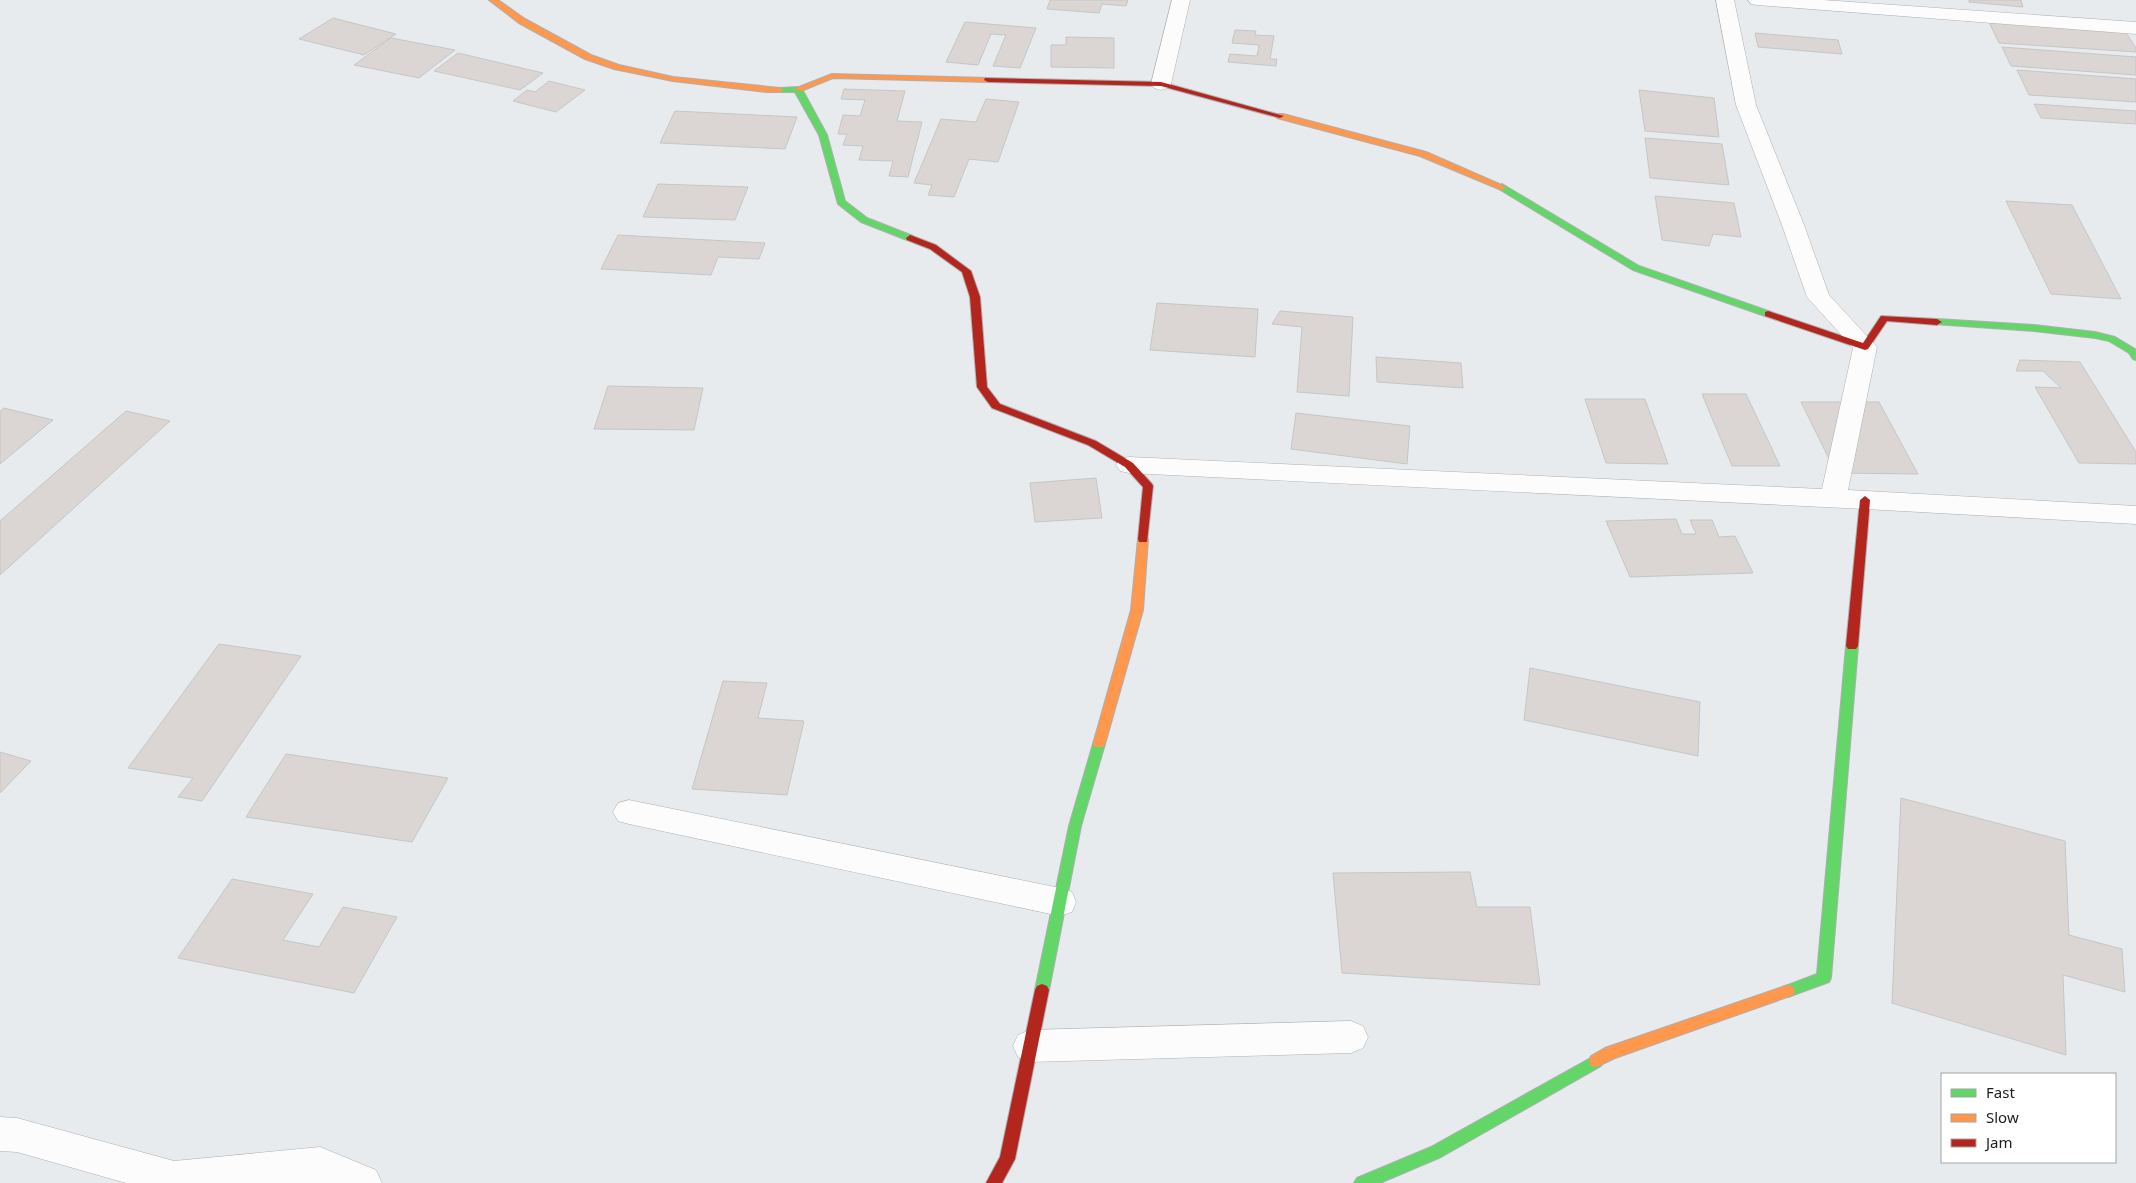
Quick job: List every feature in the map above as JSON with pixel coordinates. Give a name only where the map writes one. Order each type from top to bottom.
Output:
[{"type":"street","points":[[493,0],[522,21],[588,57],[673,79],[767,90],[798,89],[832,76],[1161,84],[1423,154],[1505,188],[1636,268],[1865,347]]},
{"type":"street","points":[[1161,84],[1181,0]]},
{"type":"street","points":[[1725,0],[1746,105],[1793,225],[1818,297],[1865,347]]},
{"type":"street","points":[[1757,0],[2136,28]]},
{"type":"street","points":[[798,89],[823,134],[841,202],[864,220],[933,247],[966,271],[975,297],[982,387],[996,406],[1092,443],[1129,466],[1148,486],[1137,610],[1076,826],[1007,1159],[994,1183]]},
{"type":"street","points":[[1833,498],[1865,347],[1884,318],[2034,328],[2095,335],[2112,339],[2132,351],[2136,356]]},
{"type":"street","points":[[1129,466],[1833,498],[2136,515]]},
{"type":"street","points":[[1362,1183],[1436,1152],[1610,1053],[1824,978],[1865,500]]},
{"type":"street","points":[[629,812],[1060,902]]},
{"type":"street","points":[[1030,1046],[1351,1037]]},
{"type":"street","points":[[0,1134],[17,1135],[174,1179],[320,1164],[363,1183]]},
{"type":"building","points":[[1050,0],[1128,0],[1126,6],[1102,4],[1099,13],[1047,9]]},
{"type":"building","points":[[1969,0],[2021,0],[2023,7],[1969,2]]},
{"type":"building","points":[[333,18],[396,34],[364,55],[299,39]]},
{"type":"building","points":[[965,22],[1036,28],[1020,68],[993,66],[1006,35],[991,34],[978,65],[946,62]]},
{"type":"building","points":[[1989,22],[2125,31],[2136,48],[2136,52],[1999,43]]},
{"type":"building","points":[[1235,30],[1256,31],[1255,35],[1274,36],[1270,59],[1277,59],[1276,66],[1228,62],[1230,54],[1257,56],[1259,45],[1232,43]]},
{"type":"building","points":[[1755,33],[1838,40],[1842,54],[1758,47]]},
{"type":"building","points":[[1066,37],[1114,38],[1114,68],[1051,67],[1051,45],[1066,45]]},
{"type":"building","points":[[391,38],[455,50],[419,78],[354,65]]},
{"type":"building","points":[[2002,47],[2136,57],[2136,75],[2011,66]]},
{"type":"building","points":[[458,53],[543,73],[520,90],[434,71]]},
{"type":"building","points":[[2017,70],[2136,79],[2136,102],[2029,95]]},
{"type":"building","points":[[549,81],[585,90],[556,112],[513,101],[527,90],[535,92]]},
{"type":"building","points":[[844,89],[905,91],[897,121],[922,122],[908,177],[889,176],[893,161],[859,160],[863,146],[843,145],[847,134],[838,134],[843,115],[860,116],[865,100],[841,99]]},
{"type":"building","points":[[1639,90],[1714,98],[1719,137],[1645,131]]},
{"type":"building","points":[[986,99],[1019,102],[998,162],[969,159],[954,197],[928,195],[932,185],[914,183],[941,119],[976,122]]},
{"type":"building","points":[[2034,104],[2136,111],[2136,124],[2041,118]]},
{"type":"building","points":[[675,111],[797,117],[785,149],[660,143]]},
{"type":"building","points":[[1645,138],[1722,144],[1729,185],[1650,178]]},
{"type":"building","points":[[658,184],[748,187],[735,220],[643,217]]},
{"type":"building","points":[[1655,196],[1734,203],[1741,237],[1713,234],[1709,246],[1662,240]]},
{"type":"building","points":[[2006,201],[2072,205],[2121,299],[2051,294]]},
{"type":"building","points":[[618,235],[765,243],[759,259],[718,257],[711,275],[601,269]]},
{"type":"building","points":[[1157,303],[1258,309],[1255,357],[1150,350]]},
{"type":"building","points":[[1280,311],[1353,317],[1349,396],[1297,392],[1302,327],[1272,324]]},
{"type":"building","points":[[1376,357],[1461,363],[1463,388],[1377,382]]},
{"type":"building","points":[[2020,360],[2080,362],[2136,452],[2136,464],[2079,463],[2035,387],[2061,388],[2043,371],[2016,371]]},
{"type":"building","points":[[608,386],[703,388],[694,430],[594,429]]},
{"type":"building","points":[[1702,394],[1746,394],[1780,466],[1732,466]]},
{"type":"building","points":[[1585,399],[1645,399],[1668,464],[1606,463]]},
{"type":"building","points":[[1801,402],[1879,402],[1918,474],[1836,473]]},
{"type":"building","points":[[4,408],[53,420],[0,464],[0,411]]},
{"type":"building","points":[[126,411],[170,421],[0,575],[0,521]]},
{"type":"building","points":[[1296,413],[1410,426],[1407,464],[1291,449]]},
{"type":"building","points":[[1096,478],[1102,518],[1035,522],[1030,483]]},
{"type":"building","points":[[1676,519],[1682,534],[1696,534],[1690,520],[1712,520],[1719,537],[1735,536],[1753,573],[1630,577],[1606,521]]},
{"type":"building","points":[[219,644],[301,656],[202,801],[178,797],[193,778],[128,768]]},
{"type":"building","points":[[1530,668],[1700,702],[1698,756],[1524,720]]},
{"type":"building","points":[[723,681],[767,683],[758,718],[804,721],[787,795],[692,789]]},
{"type":"building","points":[[0,752],[31,761],[0,793]]},
{"type":"building","points":[[286,754],[448,778],[412,842],[246,817]]},
{"type":"building","points":[[1901,798],[2065,841],[2069,935],[2122,949],[2125,992],[2063,975],[2066,1055],[1892,1003]]},
{"type":"building","points":[[1470,872],[1477,907],[1530,907],[1540,985],[1342,973],[1333,873]]},
{"type":"building","points":[[232,879],[313,894],[283,940],[319,947],[343,907],[397,917],[354,993],[178,958]]},
{"type":"traffic: fast","points":[[780,90],[798,89],[823,135],[841,202],[864,220],[910,238]]},
{"type":"traffic: fast","points":[[1502,187],[1636,268],[1768,314]]},
{"type":"traffic: fast","points":[[1937,322],[2034,328],[2095,335],[2112,339],[2132,351],[2136,357]]},
{"type":"traffic: fast","points":[[1788,991],[1824,978],[1852,646]]},
{"type":"traffic: fast","points":[[1042,990],[1075,826],[1099,744]]},
{"type":"traffic: fast","points":[[1362,1183],[1436,1152],[1596,1061]]},
{"type":"traffic: slow","points":[[493,0],[522,21],[588,57],[617,67],[673,79],[780,90]]},
{"type":"traffic: slow","points":[[798,89],[832,76],[988,80]]},
{"type":"traffic: slow","points":[[1280,116],[1423,154],[1502,187]]},
{"type":"traffic: slow","points":[[1099,744],[1137,610],[1143,539]]},
{"type":"traffic: slow","points":[[1596,1061],[1610,1053],[1788,991]]},
{"type":"traffic: jam","points":[[988,80],[1161,84],[1280,116]]},
{"type":"traffic: jam","points":[[910,238],[933,247],[966,271],[975,297],[982,387],[996,406],[1092,443],[1129,465],[1148,486],[1143,539]]},
{"type":"traffic: jam","points":[[1768,314],[1865,347],[1884,318],[1937,322]]},
{"type":"traffic: jam","points":[[1852,646],[1865,500]]},
{"type":"traffic: jam","points":[[994,1183],[1007,1159],[1042,990]]}]
